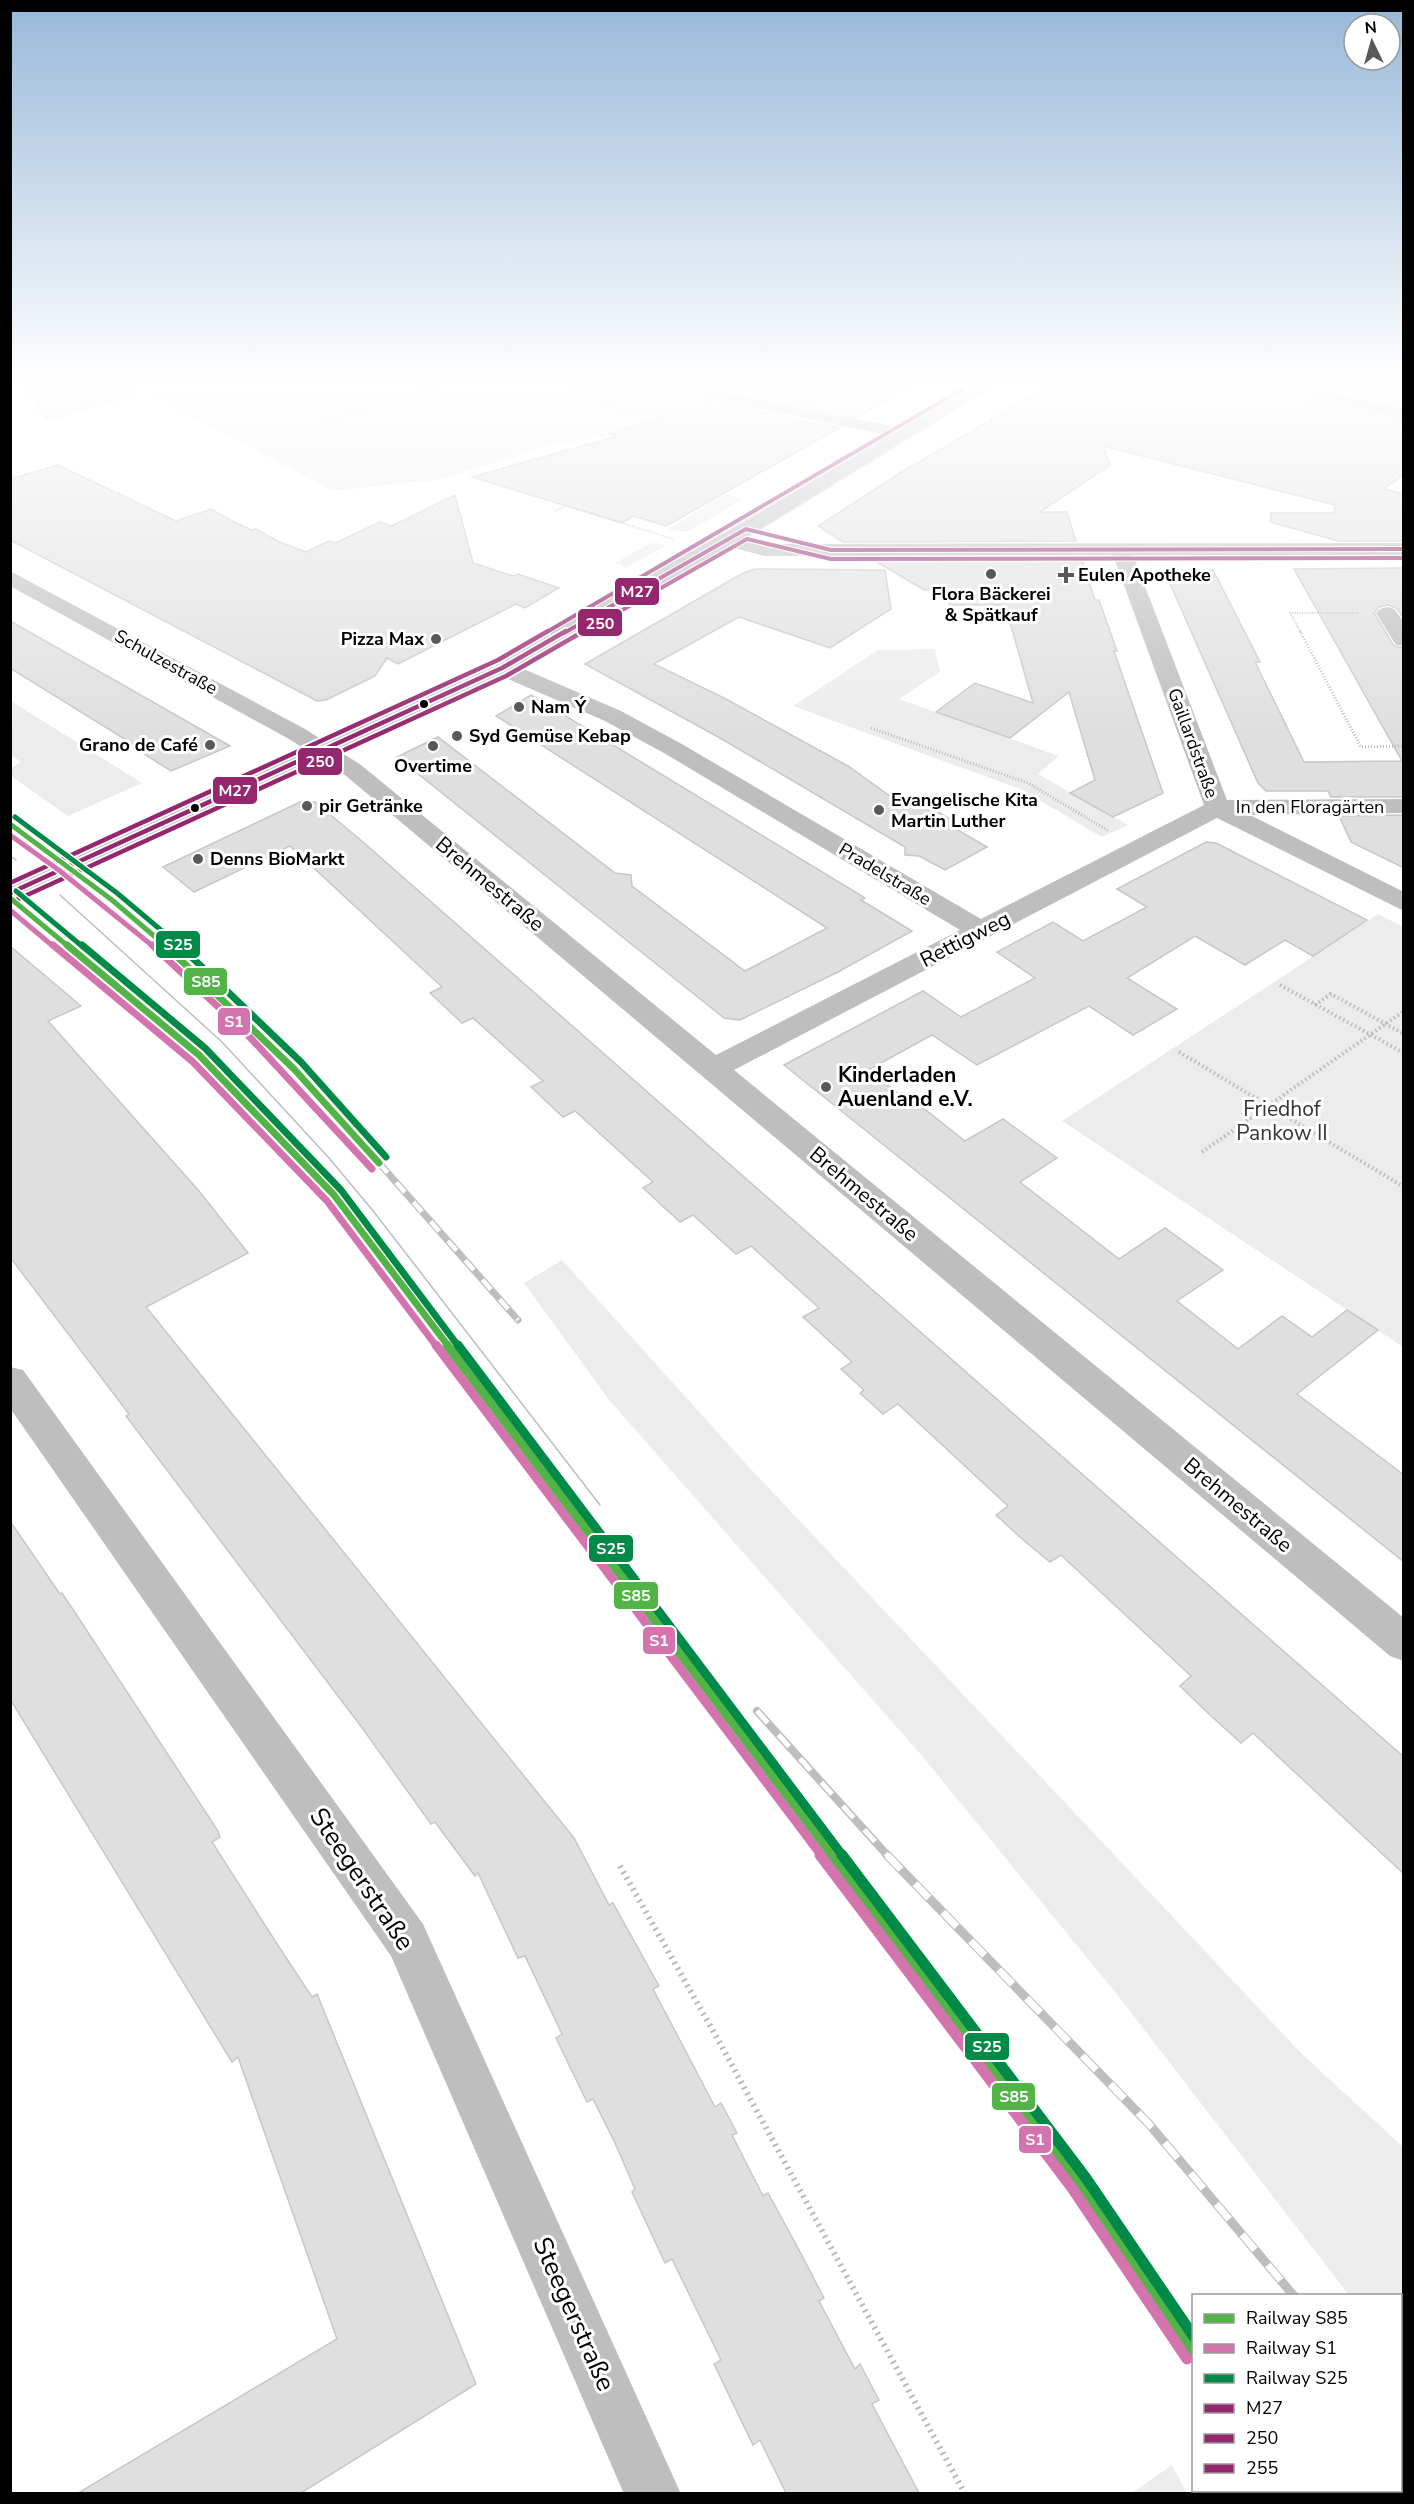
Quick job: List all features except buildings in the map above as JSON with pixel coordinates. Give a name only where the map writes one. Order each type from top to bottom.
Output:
[{"type":"street","points":[[10,893],[502,668],[790,503]]},
{"type":"street","points":[[746,529],[831,550]]},
{"type":"street","points":[[727,540],[764,550],[1404,549]]},
{"type":"street","name":"Gaillardstraße","points":[[1121,549],[1217,808],[1404,903]]},
{"type":"street","name":"Schulzestraße","points":[[10,577],[322,749]]},
{"type":"street","points":[[1387,613],[1404,640]]},
{"type":"street","name":"Pradelstraße","points":[[502,668],[604,712],[672,748],[981,931]]},
{"type":"street","name":"Brehmestraße","points":[[322,749],[353,770],[1404,1643]]},
{"type":"street","name":"In den Floragärten","points":[[1217,808],[1404,806]]},
{"type":"street","name":"Rettigweg","points":[[712,1069],[1217,808]]},
{"type":"street","name":"Steegerstraße","points":[[10,1380],[407,1940],[653,2493]]},
{"type":"path","points":[[555,511],[566,505],[675,540]]},
{"type":"path","points":[[1387,613],[1290,613],[1361,747],[1404,746]]},
{"type":"path","points":[[871,728],[1028,783],[1119,837]]},
{"type":"path","points":[[1280,985],[1404,1053]]},
{"type":"path","points":[[1315,1005],[1331,994],[1404,1034]]},
{"type":"path","points":[[1202,1152],[1404,1011]]},
{"type":"path","points":[[1179,1052],[1404,1187]]},
{"type":"path","points":[[620,1866],[721,2045],[965,2493]]},
{"type":"green space","points":[[711,503],[737,503],[688,532],[667,530]]},
{"type":"green space","points":[[651,543],[667,545],[627,567],[615,563]]},
{"type":"green space","points":[[935,649],[940,672],[899,699],[1059,756],[1038,774],[1128,825],[1102,837],[1020,789],[793,706],[878,650]]},
{"type":"green space","points":[[11,701],[142,783],[68,816],[11,776],[11,768],[21,762],[11,755]]},
{"type":"green space","name":"Friedhof Pankow II","points":[[1378,914],[1403,927],[1403,1347],[1062,1121]]},
{"type":"green space","points":[[562,1260],[747,1465],[1301,2053],[1403,2147],[1403,2371],[1402,2294],[1348,2294],[1119,1997],[923,1757],[610,1401],[524,1283]]},
{"type":"green space","points":[[1172,2465],[1187,2493],[1132,2493]]},
{"type":"tram line","points":[[10,856],[16,860]]},
{"type":"tram line","points":[[60,895],[222,1042],[329,1158],[374,1212],[600,1505]]},
{"type":"railway","points":[[379,1163],[518,1320]]},
{"type":"railway","points":[[757,1711],[888,1856]]},
{"type":"railway","points":[[887,1855],[1149,2124],[1292,2294]]},
{"type":"rail line","name":"S25","points":[[15,817],[117,893],[212,975],[301,1062],[386,1157]]},
{"type":"rail line","name":"S85","points":[[10,824],[112,900],[206,982],[251,1024],[379,1163]]},
{"type":"rail line","name":"S1","points":[[10,835],[109,910],[202,990],[289,1077],[372,1169]]},
{"type":"rail line","name":"S25","points":[[16,891],[205,1048],[341,1190],[1086,2178],[1192,2334]]},
{"type":"rail line","name":"S85","points":[[10,898],[199,1055],[334,1195],[1079,2183],[1192,2350]]},
{"type":"rail line","name":"S1","points":[[10,910],[193,1062],[327,1201],[1072,2188],[1187,2359]]},
{"type":"transit line","name":"255","points":[[10,883],[498,660],[772,503]]},
{"type":"transit line","name":"M27","points":[[10,893],[502,668],[746,529],[831,550],[1404,549]]},
{"type":"transit line","name":"250","points":[[14,901],[506,676],[747,539],[831,559],[1404,558]]},
{"type":"place","name":"Flora Bäckerei & Spätkauf","points":[[991,574]]},
{"type":"place","name":"Eulen Apotheke","points":[[1066,575]]},
{"type":"place","name":"Pizza Max","points":[[436,639]]},
{"type":"place","name":"Nam Ý","points":[[519,707]]},
{"type":"place","name":"Syd Gemüse Kebap","points":[[457,736]]},
{"type":"place","name":"Grano de Café","points":[[210,745]]},
{"type":"place","name":"Overtime","points":[[433,746]]},
{"type":"place","name":"pir Getränke","points":[[307,806]]},
{"type":"place","name":"Evangelische Kita Martin Luther","points":[[879,810]]},
{"type":"place","name":"Denns BioMarkt","points":[[198,859]]},
{"type":"place","name":"Kinderladen Auenland e.V.","points":[[826,1087]]}]
